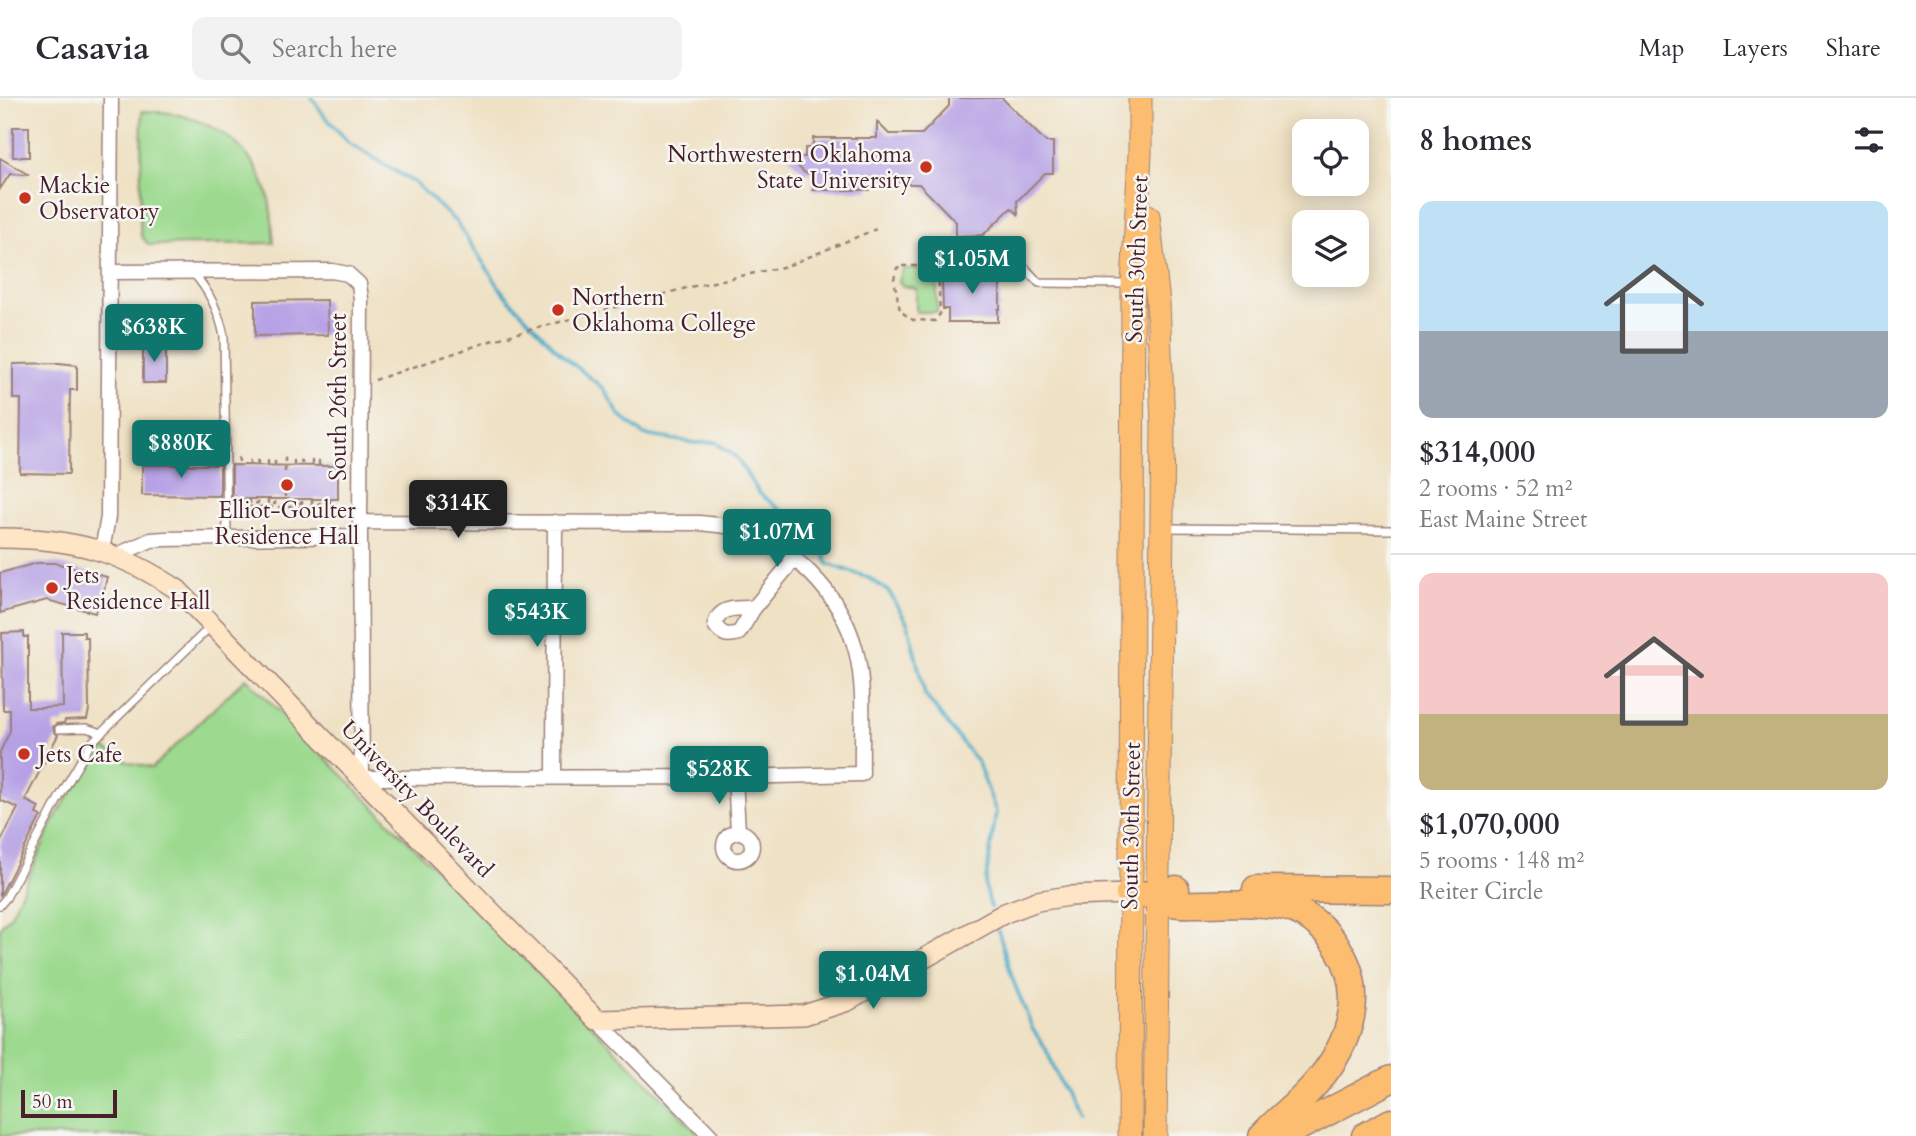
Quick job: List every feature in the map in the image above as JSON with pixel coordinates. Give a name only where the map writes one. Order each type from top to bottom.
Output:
[{"type":"highway","points":[[1129,894],[1159,895],[1175,889],[1391,890]]},
{"type":"highway","points":[[1159,895],[1174,904],[1262,904],[1294,910],[1329,935],[1345,960],[1354,990],[1351,1023],[1344,1042],[1324,1074],[1307,1094],[1281,1115],[1262,1136]]},
{"type":"highway","points":[[1282,1136],[1391,1079]]},
{"type":"highway","points":[[1364,1136],[1391,1122]]},
{"type":"main road","points":[[1140,98],[1140,154]]},
{"type":"main road","name":"South 30th Street","points":[[1129,1136],[1133,284],[1140,154]]},
{"type":"main road","name":"South 30th Street","points":[[1140,154],[1156,285],[1163,425],[1155,1136]]},
{"type":"main road","points":[[1133,528],[1162,528]]},
{"type":"street","points":[[111,98],[109,553],[151,540],[360,529],[555,522],[700,523],[720,526],[765,540],[794,559],[825,588],[842,615],[856,649],[860,679],[862,774],[362,778]]},
{"type":"street","name":"South 26th Street","points":[[192,272],[332,271],[348,274],[359,284],[362,299],[362,778]]},
{"type":"street","points":[[110,272],[192,272]]},
{"type":"street","points":[[554,777],[555,522]]},
{"type":"street","name":"University Boulevard","points":[[0,538],[59,540],[109,553],[151,572],[178,590],[711,1136]]},
{"type":"street","points":[[754,608],[794,559]]},
{"type":"street","points":[[736,777],[738,832]]},
{"type":"street","points":[[597,1020],[804,1015],[848,1001],[1005,914],[1037,901],[1069,896],[1129,894]]},
{"type":"lane","points":[[1016,258],[1039,283],[1156,285]]},
{"type":"lane","points":[[192,272],[214,302],[224,336],[227,538]]},
{"type":"lane","points":[[1162,528],[1391,530]]},
{"type":"lane","points":[[0,905],[91,743],[212,625]]},
{"type":"lane","points":[[59,729],[86,728],[102,733]]},
{"type":"path","points":[[361,385],[463,349],[521,332],[564,323],[690,287],[786,266],[876,229]]},
{"type":"path","points":[[902,267],[936,267],[940,274],[940,295],[938,319],[929,322],[909,319],[898,308],[895,271],[902,267]]},
{"type":"path","points":[[940,295],[946,295]]},
{"type":"path","points":[[238,457],[240,465]]},
{"type":"path","points":[[285,457],[285,472]]},
{"type":"path","points":[[250,465],[250,461],[254,459],[258,461],[258,465]]},
{"type":"path","points":[[268,465],[268,461],[272,459],[275,465]]},
{"type":"path","points":[[294,466],[294,461],[298,459],[302,461],[302,466]]},
{"type":"path","points":[[312,466],[315,459],[319,461],[319,466]]},
{"type":"path","points":[[285,492],[285,514]]},
{"type":"path","points":[[238,514],[240,499]]},
{"type":"path","points":[[250,499],[250,504],[255,505]]},
{"type":"path","points":[[255,505],[258,499]]},
{"type":"path","points":[[268,499],[268,504],[272,505]]},
{"type":"path","points":[[272,505],[275,504],[275,499]]},
{"type":"path","points":[[295,499],[295,504],[298,505]]},
{"type":"path","points":[[298,505],[302,503],[302,499]]},
{"type":"path","points":[[312,499],[312,504],[316,505]]},
{"type":"path","points":[[316,505],[320,504],[319,499]]},
{"type":"path","points":[[330,499],[332,514]]},
{"type":"path","points":[[238,507],[332,507]]},
{"type":"green space","points":[[142,111],[180,115],[198,121],[230,139],[244,152],[267,191],[274,243],[149,245],[141,236],[140,224]]},
{"type":"green space","points":[[903,269],[932,269],[937,272],[937,312],[916,312],[916,288],[903,286],[899,281]]},
{"type":"green space","points":[[246,678],[701,1136],[0,1136],[0,927],[11,915],[56,816],[101,746],[128,762],[152,768]]},
{"type":"building","name":"Northwestern Oklahoma State University","points":[[949,98],[1002,98],[1046,142],[1053,142],[1053,173],[1045,173],[1017,201],[1018,214],[1011,208],[983,235],[956,236],[956,222],[919,184],[868,180],[869,190],[813,190],[812,173],[805,173],[788,157],[805,157],[805,148],[813,148],[813,138],[877,138],[877,122],[889,134],[922,134],[949,106]]},
{"type":"building","points":[[13,127],[29,127],[29,157],[13,157]]},
{"type":"building","points":[[0,158],[29,175],[10,174],[0,189]]},
{"type":"building","points":[[949,270],[997,270],[997,283],[1000,283],[998,322],[948,322],[948,309],[943,309],[942,281],[949,281]]},
{"type":"building","points":[[327,300],[328,335],[255,336],[255,301]]},
{"type":"building","points":[[143,345],[166,345],[166,383],[143,383]]},
{"type":"building","points":[[13,364],[77,365],[77,390],[70,390],[69,474],[20,473],[21,399],[13,399]]},
{"type":"building","points":[[142,465],[220,465],[220,496],[142,495]]},
{"type":"building","name":"Elliot-Goulter Residence Hall","points":[[232,465],[338,466],[338,499],[235,499],[235,496],[232,496]]},
{"type":"building","name":"Jets Residence Hall","points":[[37,563],[55,563],[107,577],[102,600],[99,599],[95,613],[47,600],[0,613],[0,573]]},
{"type":"building","points":[[24,632],[24,637],[28,637],[28,708],[41,708],[63,707],[62,632],[84,632],[84,637],[88,637],[89,710],[87,719],[65,720],[53,727],[58,735],[25,800],[39,807],[36,814],[41,816],[0,896],[0,843],[18,808],[0,800],[0,752],[10,731],[10,710],[3,710],[2,633]]},
{"type":"waterway","points":[[312,98],[349,143],[415,183],[457,223],[504,294],[562,355],[604,389],[620,416],[644,435],[695,443],[715,442],[736,457],[759,493],[820,541],[828,564],[869,578],[889,592],[908,624],[925,695],[978,763],[996,812],[985,886],[991,908]]},
{"type":"waterway","points":[[998,930],[1013,980],[1033,1030],[1045,1047],[1076,1119]]},
{"type":"place","name":"Northwestern Oklahoma State University","points":[[926,167]]},
{"type":"place","name":"Mackie Observatory","points":[[25,198]]},
{"type":"place","name":"Northern Oklahoma College","points":[[558,310]]},
{"type":"place","name":"Elliot-Goulter Residence Hall","points":[[287,485]]},
{"type":"place","name":"Jets Residence Hall","points":[[52,588]]},
{"type":"place","name":"Jets Cafe","points":[[24,754]]}]
